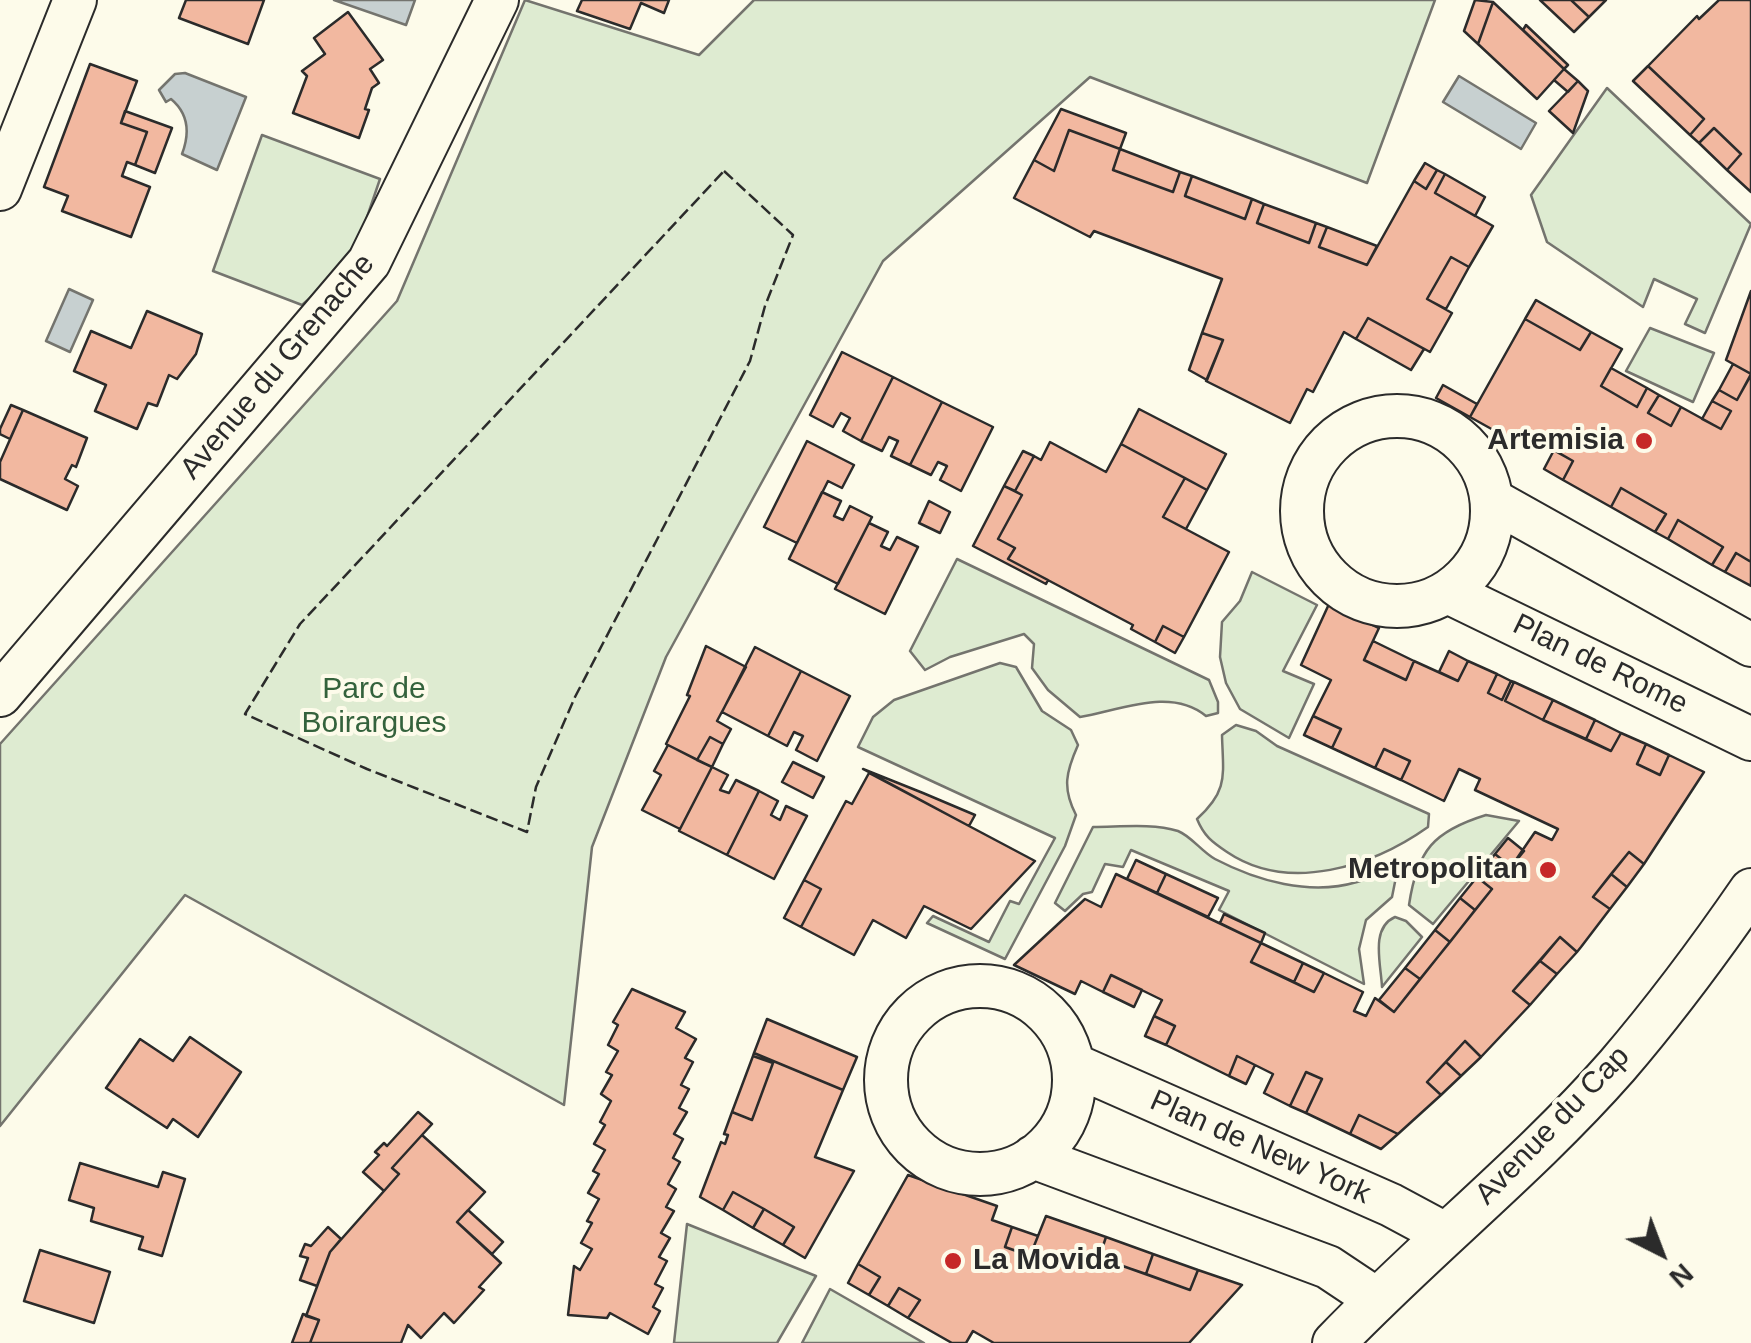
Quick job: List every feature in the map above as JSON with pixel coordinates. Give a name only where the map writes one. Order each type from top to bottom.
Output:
[{"type":"street","points":[[0,189],[76,0]]},
{"type":"street","name":"Avenue du Grenache","points":[[0,694],[369,262],[497,0]]},
{"type":"street","points":[[1407,416],[1438,424],[1464,442],[1483,469],[1492,500],[1488,541],[1480,560],[1448,592],[1421,603],[1393,607],[1364,600],[1338,586],[1318,565],[1306,539],[1302,516],[1312,469],[1326,447],[1350,428],[1378,418],[1407,416]]},
{"type":"street","points":[[1492,500],[1751,646]]},
{"type":"street","name":"Plan de Rome","points":[[1448,592],[1751,738]]},
{"type":"street","name":"Avenue du Cap","points":[[1334,1343],[1616,1067],[1704,958],[1751,890]]},
{"type":"street","points":[[972,986],[998,987],[1040,1006],[1056,1023],[1074,1065],[1074,1091],[1067,1116],[1047,1146],[1033,1158],[1009,1169],[956,1171],[932,1160],[911,1144],[895,1122],[887,1096],[886,1070],[893,1044],[905,1022],[946,992],[972,986]]},
{"type":"street","name":"Plan de New York","points":[[1074,1065],[1446,1234]]},
{"type":"street","points":[[1033,1158],[1328,1267],[1376,1299]]},
{"type":"green space","name":"Parc de Boirargues","points":[[525,0],[699,55],[754,0],[1435,0],[1367,183],[1090,77],[883,261],[666,657],[592,847],[564,1105],[185,895],[0,1126],[0,744],[397,301]]},
{"type":"green space","points":[[1607,88],[1751,224],[1705,333],[1685,324],[1697,299],[1654,279],[1643,307],[1547,242],[1531,195]]},
{"type":"green space","points":[[262,135],[380,179],[352,261],[302,305],[213,271]]},
{"type":"green space","points":[[1650,328],[1714,353],[1693,402],[1626,371]]},
{"type":"green space","points":[[957,559],[1209,680],[1218,713],[1206,716],[1192,707],[1162,702],[1080,717],[1048,690],[1032,668],[1034,644],[1024,634],[950,657],[925,670],[910,651]]},
{"type":"green space","points":[[1252,572],[1317,605],[1283,671],[1314,684],[1289,738],[1240,709],[1226,683],[1220,657],[1222,622],[1240,601]]},
{"type":"green space","points":[[1000,663],[1016,667],[1042,711],[1071,730],[1078,745],[1067,780],[1076,815],[1065,846],[1005,959],[927,923],[933,916],[989,942],[1010,901],[1019,904],[1055,838],[858,747],[873,717],[894,700]]},
{"type":"green space","points":[[1236,725],[1429,814],[1428,827],[1382,853],[1330,870],[1303,873],[1251,865],[1209,838],[1197,819],[1219,790],[1223,772],[1222,735]]},
{"type":"green space","points":[[1486,815],[1519,821],[1433,924],[1409,905],[1423,857],[1431,845],[1453,828]]},
{"type":"green space","points":[[1147,826],[1178,831],[1231,867],[1266,880],[1302,887],[1357,882],[1399,862],[1392,897],[1366,920],[1359,949],[1364,984],[1219,910],[1229,891],[1131,850],[1123,867],[1105,864],[1092,892],[1083,894],[1065,911],[1055,903],[1093,827]]},
{"type":"green space","points":[[1395,917],[1406,921],[1422,937],[1382,987],[1380,938],[1387,922]]},
{"type":"green space","points":[[687,1224],[816,1276],[777,1343],[674,1343]]},
{"type":"green space","points":[[830,1289],[924,1343],[802,1343]]},
{"type":"shaded area","points":[[334,0],[415,0],[406,25]]},
{"type":"shaded area","points":[[185,73],[246,97],[217,170],[182,154],[187,131],[184,117],[171,99],[166,102],[159,90],[175,74]]},
{"type":"shaded area","points":[[1459,76],[1536,123],[1521,149],[1443,102]]},
{"type":"shaded area","points":[[69,289],[93,300],[70,352],[46,341]]},
{"type":"building","points":[[186,0],[264,0],[248,44],[179,18]]},
{"type":"building","points":[[582,0],[669,0],[664,13],[641,3],[630,29],[577,11]]},
{"type":"building","points":[[1475,0],[1493,2],[1478,44],[1464,31]]},
{"type":"building","points":[[1540,0],[1571,0],[1589,17],[1574,32]]},
{"type":"building","points":[[1571,0],[1606,0],[1589,17]]},
{"type":"building","points":[[1719,0],[1751,0],[1751,192],[1727,170],[1741,154],[1714,128],[1699,143],[1690,135],[1704,119],[1648,66],[1697,16],[1699,19]]},
{"type":"building","points":[[1493,2],[1564,69],[1537,99],[1478,44]]},
{"type":"building","points":[[348,12],[383,60],[370,69],[379,83],[372,88],[359,138],[293,113],[307,76],[302,71],[325,54],[314,38]]},
{"type":"building","points":[[1526,25],[1568,65],[1564,69],[1523,30]]},
{"type":"building","points":[[90,64],[137,81],[121,123],[147,132],[135,165],[127,162],[122,176],[150,187],[131,237],[62,211],[68,196],[44,187]]},
{"type":"building","points":[[1648,66],[1704,119],[1690,135],[1633,81]]},
{"type":"building","points":[[1564,69],[1578,81],[1568,92],[1554,80]]},
{"type":"building","points":[[1578,81],[1588,91],[1573,133],[1549,111]]},
{"type":"building","points":[[1061,109],[1126,133],[1120,149],[1069,130],[1054,171],[1034,160]]},
{"type":"building","points":[[125,111],[172,128],[155,173],[135,165],[147,132],[121,123]]},
{"type":"building","points":[[1714,128],[1741,154],[1727,170],[1699,143]]},
{"type":"building","points":[[1069,130],[1120,149],[1113,170],[1173,192],[1180,172],[1192,176],[1185,196],[1245,219],[1252,199],[1264,204],[1257,223],[1309,243],[1316,223],[1327,227],[1319,247],[1367,265],[1414,181],[1426,189],[1437,170],[1445,174],[1435,193],[1493,226],[1469,267],[1451,257],[1427,299],[1452,313],[1430,352],[1368,318],[1356,339],[1344,332],[1313,392],[1307,389],[1290,423],[1206,381],[1223,340],[1202,333],[1222,279],[1094,231],[1090,237],[1014,198],[1034,160],[1054,171]]},
{"type":"building","points":[[1120,149],[1180,172],[1173,192],[1113,170]]},
{"type":"building","points":[[1425,163],[1437,170],[1426,189],[1414,181]]},
{"type":"building","points":[[1445,174],[1485,197],[1475,216],[1435,193]]},
{"type":"building","points":[[1192,176],[1252,199],[1245,219],[1185,196]]},
{"type":"building","points":[[1264,204],[1316,223],[1309,243],[1257,223]]},
{"type":"building","points":[[1327,227],[1377,246],[1367,265],[1319,247]]},
{"type":"building","points":[[1451,257],[1469,267],[1446,309],[1427,299]]},
{"type":"building","points":[[1751,291],[1751,374],[1726,360]]},
{"type":"building","points":[[1536,300],[1591,332],[1580,350],[1525,319]]},
{"type":"building","points":[[147,311],[202,334],[196,354],[177,379],[169,375],[157,406],[148,403],[137,429],[95,411],[106,385],[74,371],[91,331],[131,348]]},
{"type":"building","points":[[1368,318],[1424,349],[1411,370],[1356,339]]},
{"type":"building","name":"Artemisia","points":[[1525,319],[1580,350],[1591,332],[1622,349],[1601,386],[1637,407],[1647,388],[1659,395],[1648,413],[1671,426],[1681,407],[1721,429],[1731,411],[1712,401],[1719,390],[1737,400],[1751,375],[1751,562],[1736,553],[1725,572],[1712,565],[1723,547],[1678,520],[1668,539],[1655,532],[1666,514],[1621,488],[1611,507],[1563,480],[1573,461],[1528,436],[1522,446],[1470,417]]},
{"type":"building","points":[[1202,333],[1223,340],[1207,380],[1189,370]]},
{"type":"building","points":[[842,352],[893,377],[861,441],[843,431],[850,418],[841,413],[833,427],[810,415]]},
{"type":"building","points":[[1733,364],[1751,374],[1737,400],[1719,390]]},
{"type":"building","points":[[1611,368],[1647,388],[1637,407],[1601,386]]},
{"type":"building","points":[[893,377],[942,402],[910,465],[891,456],[898,441],[889,437],[882,451],[861,441]]},
{"type":"building","points":[[1443,385],[1477,404],[1470,417],[1436,398]]},
{"type":"building","points":[[1659,395],[1681,407],[1671,426],[1648,413]]},
{"type":"building","points":[[1712,401],[1731,411],[1721,429],[1702,419]]},
{"type":"building","points":[[942,402],[993,427],[961,491],[940,480],[947,466],[938,462],[931,475],[910,465]]},
{"type":"building","points":[[11,405],[23,410],[10,439],[0,434],[0,429]]},
{"type":"building","points":[[1139,409],[1226,454],[1207,490],[1121,444]]},
{"type":"building","points":[[23,410],[87,438],[76,467],[72,465],[65,479],[78,486],[67,510],[0,479],[0,462]]},
{"type":"building","points":[[807,441],[854,465],[842,488],[828,481],[797,543],[764,527]]},
{"type":"building","points":[[1050,442],[1106,472],[1121,444],[1185,478],[1163,517],[1229,552],[1184,637],[1163,626],[1155,642],[1131,629],[1133,625],[1008,559],[1015,548],[998,539],[1022,495],[1015,491],[1034,456],[1041,460]]},
{"type":"building","points":[[1554,450],[1573,461],[1563,480],[1544,469]]},
{"type":"building","points":[[1023,451],[1034,456],[1015,491],[1004,486]]},
{"type":"building","points":[[1185,478],[1207,490],[1186,529],[1163,517]]},
{"type":"building","points":[[1004,486],[1022,495],[998,539],[1015,548],[1008,559],[1048,580],[1046,584],[973,546]]},
{"type":"building","points":[[1621,488],[1666,514],[1655,532],[1611,507]]},
{"type":"building","points":[[822,492],[841,501],[834,516],[843,520],[850,506],[872,517],[838,584],[789,559]]},
{"type":"building","points":[[929,501],[950,512],[940,533],[919,523]]},
{"type":"building","points":[[1678,520],[1723,547],[1712,565],[1668,539]]},
{"type":"building","points":[[869,523],[888,532],[881,546],[890,550],[897,537],[918,547],[885,614],[835,589]]},
{"type":"building","points":[[1736,553],[1751,562],[1751,586],[1725,572]]},
{"type":"building","name":"Metropolitan","points":[[1329,604],[1379,628],[1364,660],[1406,680],[1414,661],[1458,681],[1468,661],[1497,674],[1488,693],[1502,700],[1511,681],[1514,682],[1505,701],[1543,720],[1611,751],[1621,733],[1646,744],[1637,764],[1660,775],[1669,755],[1704,772],[1644,864],[1629,852],[1593,897],[1610,909],[1577,952],[1560,937],[1513,991],[1530,1005],[1481,1057],[1465,1041],[1427,1082],[1441,1095],[1398,1134],[1359,1115],[1350,1134],[1306,1113],[1322,1079],[1306,1072],[1290,1106],[1264,1093],[1273,1074],[1237,1056],[1229,1076],[1166,1045],[1175,1026],[1154,1016],[1162,1000],[1111,975],[1103,992],[1081,981],[1075,994],[1014,965],[1085,899],[1101,907],[1116,874],[1261,943],[1251,962],[1314,992],[1324,973],[1363,992],[1354,1011],[1366,1016],[1375,998],[1394,1012],[1492,889],[1477,877],[1495,854],[1511,867],[1535,832],[1552,840],[1558,829],[1475,790],[1480,779],[1459,769],[1444,801],[1401,780],[1410,761],[1384,749],[1375,768],[1332,748],[1341,729],[1313,716],[1331,680],[1301,665]]},
{"type":"building","points":[[1163,626],[1184,637],[1175,653],[1155,642]]},
{"type":"building","points":[[1373,641],[1414,661],[1406,680],[1364,660]]},
{"type":"building","points":[[706,646],[746,667],[717,721],[731,729],[723,744],[710,737],[697,760],[666,744],[690,696],[687,695]]},
{"type":"building","points":[[755,647],[801,671],[768,736],[722,712]]},
{"type":"building","points":[[1449,651],[1468,661],[1458,681],[1439,672]]},
{"type":"building","points":[[801,671],[850,696],[817,761],[796,750],[803,736],[794,732],[787,746],[768,736]]},
{"type":"building","points":[[1497,674],[1511,681],[1502,700],[1488,693]]},
{"type":"building","points":[[1514,682],[1553,700],[1543,720],[1505,701]]},
{"type":"building","points":[[1553,700],[1595,720],[1586,739],[1543,720]]},
{"type":"building","points":[[1313,716],[1341,729],[1332,748],[1304,735]]},
{"type":"building","points":[[1595,720],[1621,733],[1611,751],[1586,739]]},
{"type":"building","points":[[710,737],[723,744],[712,767],[697,760]]},
{"type":"building","points":[[1646,744],[1669,755],[1660,775],[1637,764]]},
{"type":"building","points":[[668,745],[712,767],[680,829],[642,810],[661,775],[654,771]]},
{"type":"building","points":[[1384,749],[1410,761],[1401,780],[1375,768]]},
{"type":"building","points":[[793,762],[824,777],[813,798],[782,782]]},
{"type":"building","points":[[712,767],[728,775],[720,790],[729,793],[736,780],[759,791],[727,855],[679,831]]},
{"type":"building","points":[[863,769],[923,793],[975,815],[969,826]]},
{"type":"building","points":[[869,773],[1035,861],[971,929],[924,906],[906,938],[873,920],[854,955],[801,927],[821,889],[804,880],[846,801],[852,804]]},
{"type":"building","points":[[759,791],[778,801],[771,815],[780,820],[786,806],[807,816],[774,879],[727,855]]},
{"type":"building","points":[[1508,838],[1524,851],[1511,867],[1495,854]]},
{"type":"building","points":[[1629,852],[1644,864],[1627,887],[1611,874]]},
{"type":"building","points":[[1136,860],[1166,874],[1157,893],[1127,879]]},
{"type":"building","points":[[1166,874],[1218,898],[1208,917],[1157,893]]},
{"type":"building","points":[[1611,874],[1627,887],[1610,909],[1593,897]]},
{"type":"building","points":[[1477,877],[1492,889],[1475,910],[1460,898]]},
{"type":"building","points":[[804,880],[821,889],[801,927],[784,918]]},
{"type":"building","points":[[1460,898],[1475,910],[1450,942],[1435,930]]},
{"type":"building","points":[[1224,914],[1265,933],[1261,943],[1220,923]]},
{"type":"building","points":[[1435,930],[1450,942],[1420,979],[1405,968]]},
{"type":"building","points":[[1560,937],[1577,952],[1557,974],[1540,961]]},
{"type":"building","points":[[1261,943],[1303,963],[1294,982],[1251,962]]},
{"type":"building","points":[[1540,961],[1557,974],[1530,1005],[1513,991]]},
{"type":"building","points":[[1303,963],[1324,973],[1314,992],[1294,982]]},
{"type":"building","points":[[1405,968],[1420,979],[1394,1012],[1379,1000]]},
{"type":"building","points":[[1111,975],[1142,990],[1134,1007],[1103,992]]},
{"type":"building","points":[[632,989],[685,1012],[676,1028],[696,1039],[685,1058],[693,1062],[681,1085],[689,1089],[679,1108],[687,1112],[674,1134],[683,1139],[673,1158],[680,1162],[668,1184],[676,1189],[666,1207],[674,1211],[661,1233],[670,1238],[659,1257],[667,1261],[655,1284],[663,1288],[653,1307],[660,1311],[648,1334],[610,1313],[607,1318],[568,1315],[574,1266],[580,1270],[592,1249],[581,1243],[599,1199],[588,1193],[599,1174],[593,1171],[605,1150],[594,1144],[605,1125],[600,1122],[611,1101],[601,1094],[612,1075],[606,1072],[618,1051],[608,1045],[618,1025],[613,1022]]},
{"type":"building","points":[[1154,1016],[1175,1026],[1166,1045],[1145,1036]]},
{"type":"building","points":[[767,1019],[857,1057],[843,1090],[754,1053]]},
{"type":"building","points":[[190,1037],[241,1072],[198,1137],[173,1119],[167,1128],[106,1088],[140,1039],[173,1061]]},
{"type":"building","points":[[1465,1041],[1481,1057],[1461,1076],[1446,1062]]},
{"type":"building","points":[[754,1053],[843,1090],[815,1157],[854,1171],[805,1258],[783,1245],[794,1227],[764,1209],[733,1192],[723,1210],[700,1197],[721,1142],[725,1144],[728,1135],[724,1134],[732,1112],[752,1120],[773,1063],[753,1056]]},
{"type":"building","points":[[753,1056],[773,1063],[752,1120],[732,1112]]},
{"type":"building","points":[[1237,1056],[1255,1065],[1246,1084],[1229,1076]]},
{"type":"building","points":[[1446,1062],[1461,1076],[1441,1095],[1427,1082]]},
{"type":"building","points":[[1306,1072],[1322,1079],[1306,1113],[1290,1106]]},
{"type":"building","points":[[418,1112],[432,1124],[392,1168],[399,1174],[384,1191],[363,1172],[379,1155],[375,1152],[384,1143],[387,1146]]},
{"type":"building","points":[[1359,1115],[1398,1134],[1381,1149],[1350,1134]]},
{"type":"building","points":[[422,1135],[485,1192],[457,1222],[501,1263],[479,1287],[484,1290],[454,1323],[444,1313],[421,1338],[408,1325],[401,1343],[310,1343],[319,1320],[306,1316],[330,1252],[399,1174],[392,1168]]},
{"type":"building","points":[[80,1163],[158,1187],[163,1172],[185,1179],[162,1256],[139,1249],[143,1237],[91,1221],[94,1208],[69,1200]]},
{"type":"building","name":"La Movida","points":[[908,1175],[997,1206],[992,1220],[1012,1227],[1005,1247],[1071,1270],[1078,1250],[1190,1290],[1198,1270],[1242,1285],[1189,1343],[994,1343],[973,1331],[966,1343],[952,1343],[908,1318],[920,1300],[899,1288],[888,1306],[869,1295],[880,1277],[858,1264]]},
{"type":"building","points":[[733,1192],[764,1209],[753,1228],[723,1210]]},
{"type":"building","points":[[764,1209],[794,1227],[783,1245],[753,1228]]},
{"type":"building","points":[[468,1210],[503,1242],[492,1254],[457,1222]]},
{"type":"building","points":[[1046,1216],[1106,1237],[1099,1258],[1078,1250],[1071,1270],[1030,1256]]},
{"type":"building","points":[[328,1227],[341,1239],[330,1252],[317,1286],[300,1280],[308,1258],[300,1256],[305,1244],[311,1246]]},
{"type":"building","points":[[1012,1227],[1038,1236],[1030,1256],[1005,1247]]},
{"type":"building","points":[[1106,1237],[1153,1254],[1146,1274],[1099,1258]]},
{"type":"building","points":[[40,1250],[110,1272],[94,1323],[24,1301]]},
{"type":"building","points":[[1153,1254],[1198,1270],[1190,1290],[1146,1274]]},
{"type":"building","points":[[858,1264],[880,1277],[869,1295],[848,1283]]},
{"type":"building","points":[[899,1288],[920,1300],[908,1318],[888,1306]]},
{"type":"building","points":[[303,1314],[319,1320],[310,1343],[292,1343]]},
{"type":"fence","points":[[724,171],[793,235],[765,306],[750,361],[575,697],[536,787],[527,832],[367,769],[245,714],[300,624],[724,171]]},
{"type":"place","name":"Artemisia","points":[[1644,441]]},
{"type":"place","name":"Metropolitan","points":[[1548,870]]},
{"type":"place","name":"La Movida","points":[[953,1261]]}]
